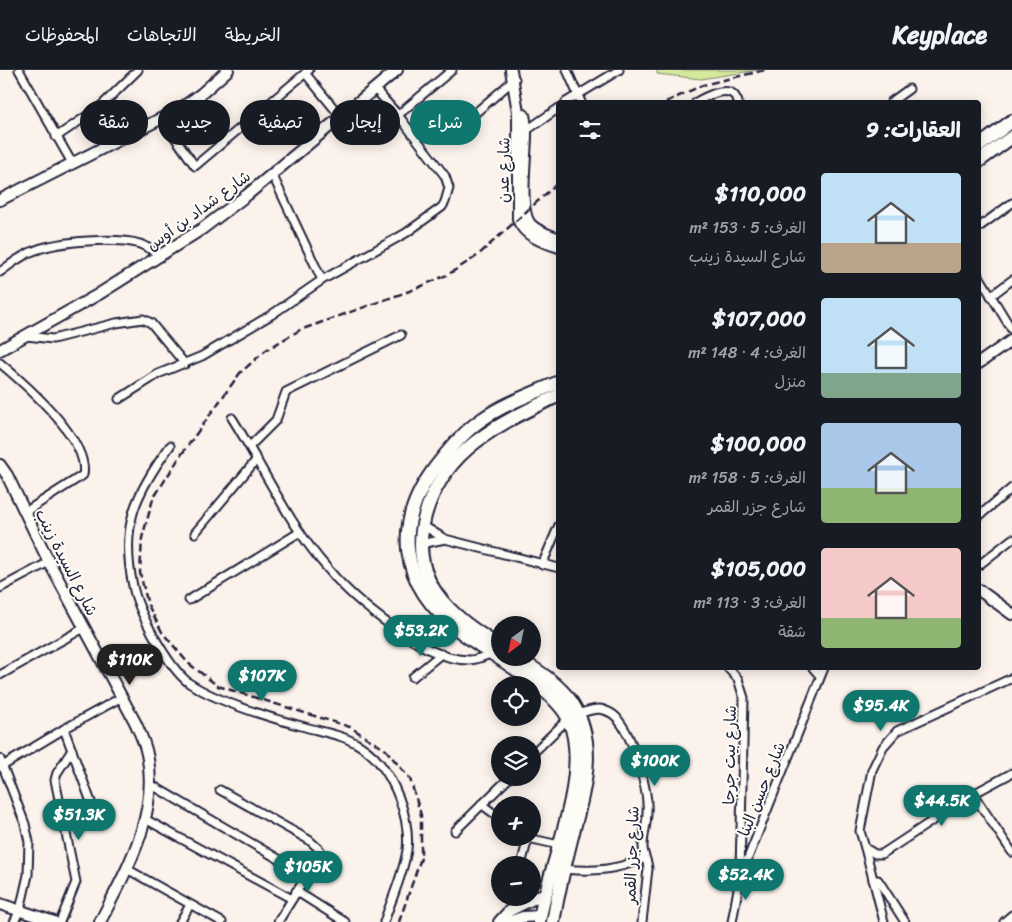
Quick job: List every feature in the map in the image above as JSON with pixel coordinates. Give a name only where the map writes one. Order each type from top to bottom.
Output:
[{"type":"highway","points":[[981,138],[995,127],[1011,122]]},
{"type":"highway","points":[[981,144],[1011,122]]},
{"type":"highway","points":[[981,160],[1012,137]]},
{"type":"highway","points":[[491,647],[446,619],[432,606],[422,592],[416,581],[409,557],[407,538],[410,516],[414,504],[435,467],[463,435],[490,414],[556,383]]},
{"type":"highway","points":[[491,646],[451,610],[436,593],[427,575],[421,544],[422,524],[430,501],[446,472],[468,448],[495,428],[556,396]]},
{"type":"highway","points":[[515,666],[545,691],[562,709],[573,716],[585,732],[586,779],[553,922]]},
{"type":"highway","points":[[529,666],[563,692],[574,705],[576,767],[572,791],[539,919]]},
{"type":"street","points":[[19,70],[72,164]]},
{"type":"street","points":[[56,137],[100,106],[138,70]]},
{"type":"street","points":[[193,100],[228,70]]},
{"type":"street","name":"شارع شداد بن أوس","points":[[361,100],[397,70]]},
{"type":"street","points":[[400,113],[452,70]]},
{"type":"street","points":[[567,70],[580,100]]},
{"type":"street","points":[[569,100],[618,70]]},
{"type":"street","points":[[230,137],[307,72],[330,102]]},
{"type":"street","points":[[481,106],[514,74]]},
{"type":"street","name":"شارع عدن","points":[[514,74],[523,133],[525,214],[534,227],[556,238]]},
{"type":"street","points":[[374,89],[384,100]]},
{"type":"street","points":[[894,100],[909,89]]},
{"type":"street","points":[[701,100],[712,95],[728,92],[734,95],[737,100]]},
{"type":"street","points":[[523,133],[556,110]]},
{"type":"street","points":[[119,399],[145,381],[202,356],[271,315],[322,280],[406,233],[442,207],[447,199],[449,188],[445,176],[400,118]]},
{"type":"street","points":[[0,200],[158,120]]},
{"type":"street","name":"شارع شداد بن أوس","points":[[0,350],[160,256],[227,212],[330,126]]},
{"type":"street","name":"شارع عدن","points":[[523,133],[517,214],[523,229],[536,238],[556,246]]},
{"type":"street","points":[[181,145],[195,166],[220,145]]},
{"type":"street","points":[[272,174],[322,280]]},
{"type":"street","points":[[981,226],[1012,204]]},
{"type":"street","points":[[0,272],[22,257],[37,250],[73,242],[128,242],[147,246],[160,256]]},
{"type":"street","points":[[981,279],[1012,330]]},
{"type":"street","points":[[991,296],[1012,280]]},
{"type":"street","points":[[26,336],[53,339],[139,318],[151,323],[185,364]]},
{"type":"street","points":[[250,446],[276,420],[284,396],[288,391],[401,335]]},
{"type":"street","points":[[981,362],[1012,340]]},
{"type":"street","points":[[0,363],[52,411],[79,449],[83,462],[83,475],[25,512]]},
{"type":"street","points":[[232,418],[300,532],[328,569],[359,601],[409,639],[441,654],[469,660],[491,652]]},
{"type":"street","points":[[170,446],[153,469],[141,491],[130,524],[129,545],[132,580],[141,614],[178,673],[196,687],[234,704],[348,740],[359,745],[369,753],[384,769],[390,777],[400,803],[408,841],[402,872],[384,922]]},
{"type":"street","points":[[195,533],[257,459]]},
{"type":"street","name":"شارع السيدة زينب","points":[[0,465],[144,741],[150,769],[145,820],[127,869],[100,922]]},
{"type":"street","points":[[981,514],[1012,488]]},
{"type":"street","points":[[422,524],[445,539],[556,567]]},
{"type":"street","points":[[190,600],[300,532]]},
{"type":"street","points":[[542,565],[556,532]]},
{"type":"street","points":[[421,544],[445,539]]},
{"type":"street","points":[[981,563],[1012,539]]},
{"type":"street","points":[[0,588],[49,562]]},
{"type":"street","points":[[981,591],[1012,614]]},
{"type":"street","points":[[0,675],[84,628]]},
{"type":"street","points":[[413,677],[441,654]]},
{"type":"street","name":"شارع بيت جرجا","points":[[730,670],[738,679],[744,698],[740,878]]},
{"type":"street","points":[[815,670],[820,676]]},
{"type":"street","name":"شارع حسن البنا","points":[[732,922],[740,878],[823,670]]},
{"type":"street","points":[[884,922],[860,831],[872,770],[877,757],[897,731],[1012,678]]},
{"type":"street","points":[[14,922],[20,910],[28,875],[29,842],[25,824],[1,764],[122,697]]},
{"type":"street","name":"شارع جزر القمر","points":[[573,716],[599,709],[611,712],[620,721],[630,738],[646,798],[647,812],[643,844],[648,869],[642,922]]},
{"type":"street","points":[[541,746],[573,716]]},
{"type":"street","points":[[64,729],[91,802]]},
{"type":"street","points":[[60,922],[76,882],[55,778],[72,750]]},
{"type":"street","points":[[865,848],[876,854],[882,854],[973,794],[1012,773]]},
{"type":"street","points":[[150,784],[306,875]]},
{"type":"street","points":[[455,831],[500,786]]},
{"type":"street","points":[[220,790],[319,847],[320,854],[278,922]]},
{"type":"street","points":[[973,794],[1012,852]]},
{"type":"street","points":[[481,804],[491,811]]},
{"type":"street","points":[[145,820],[292,899]]},
{"type":"street","points":[[524,856],[528,838],[558,846]]},
{"type":"street","points":[[564,869],[602,871],[629,865],[646,858]]},
{"type":"street","points":[[127,869],[222,922]]},
{"type":"street","points":[[873,880],[878,880],[905,922]]},
{"type":"street","points":[[296,891],[345,922]]},
{"type":"street","points":[[498,922],[512,910],[545,894]]},
{"type":"street","points":[[0,904],[54,922]]},
{"type":"street","points":[[180,922],[190,905]]},
{"type":"street","points":[[512,910],[513,906]]},
{"type":"street","points":[[1004,922],[1012,915]]},
{"type":"street","points":[[509,922],[523,917],[539,919]]},
{"type":"green space","points":[[657,70],[758,70],[701,79],[657,74]]},
{"type":"railway","points":[[670,100],[703,85],[765,70]]},
{"type":"railway","points":[[399,922],[421,858],[421,815],[410,779],[386,750],[350,727],[218,686],[188,663],[162,632],[148,605],[140,573],[142,538],[153,499],[179,458],[240,373],[266,350],[300,330],[415,289],[449,274],[477,256],[556,185]]}]
